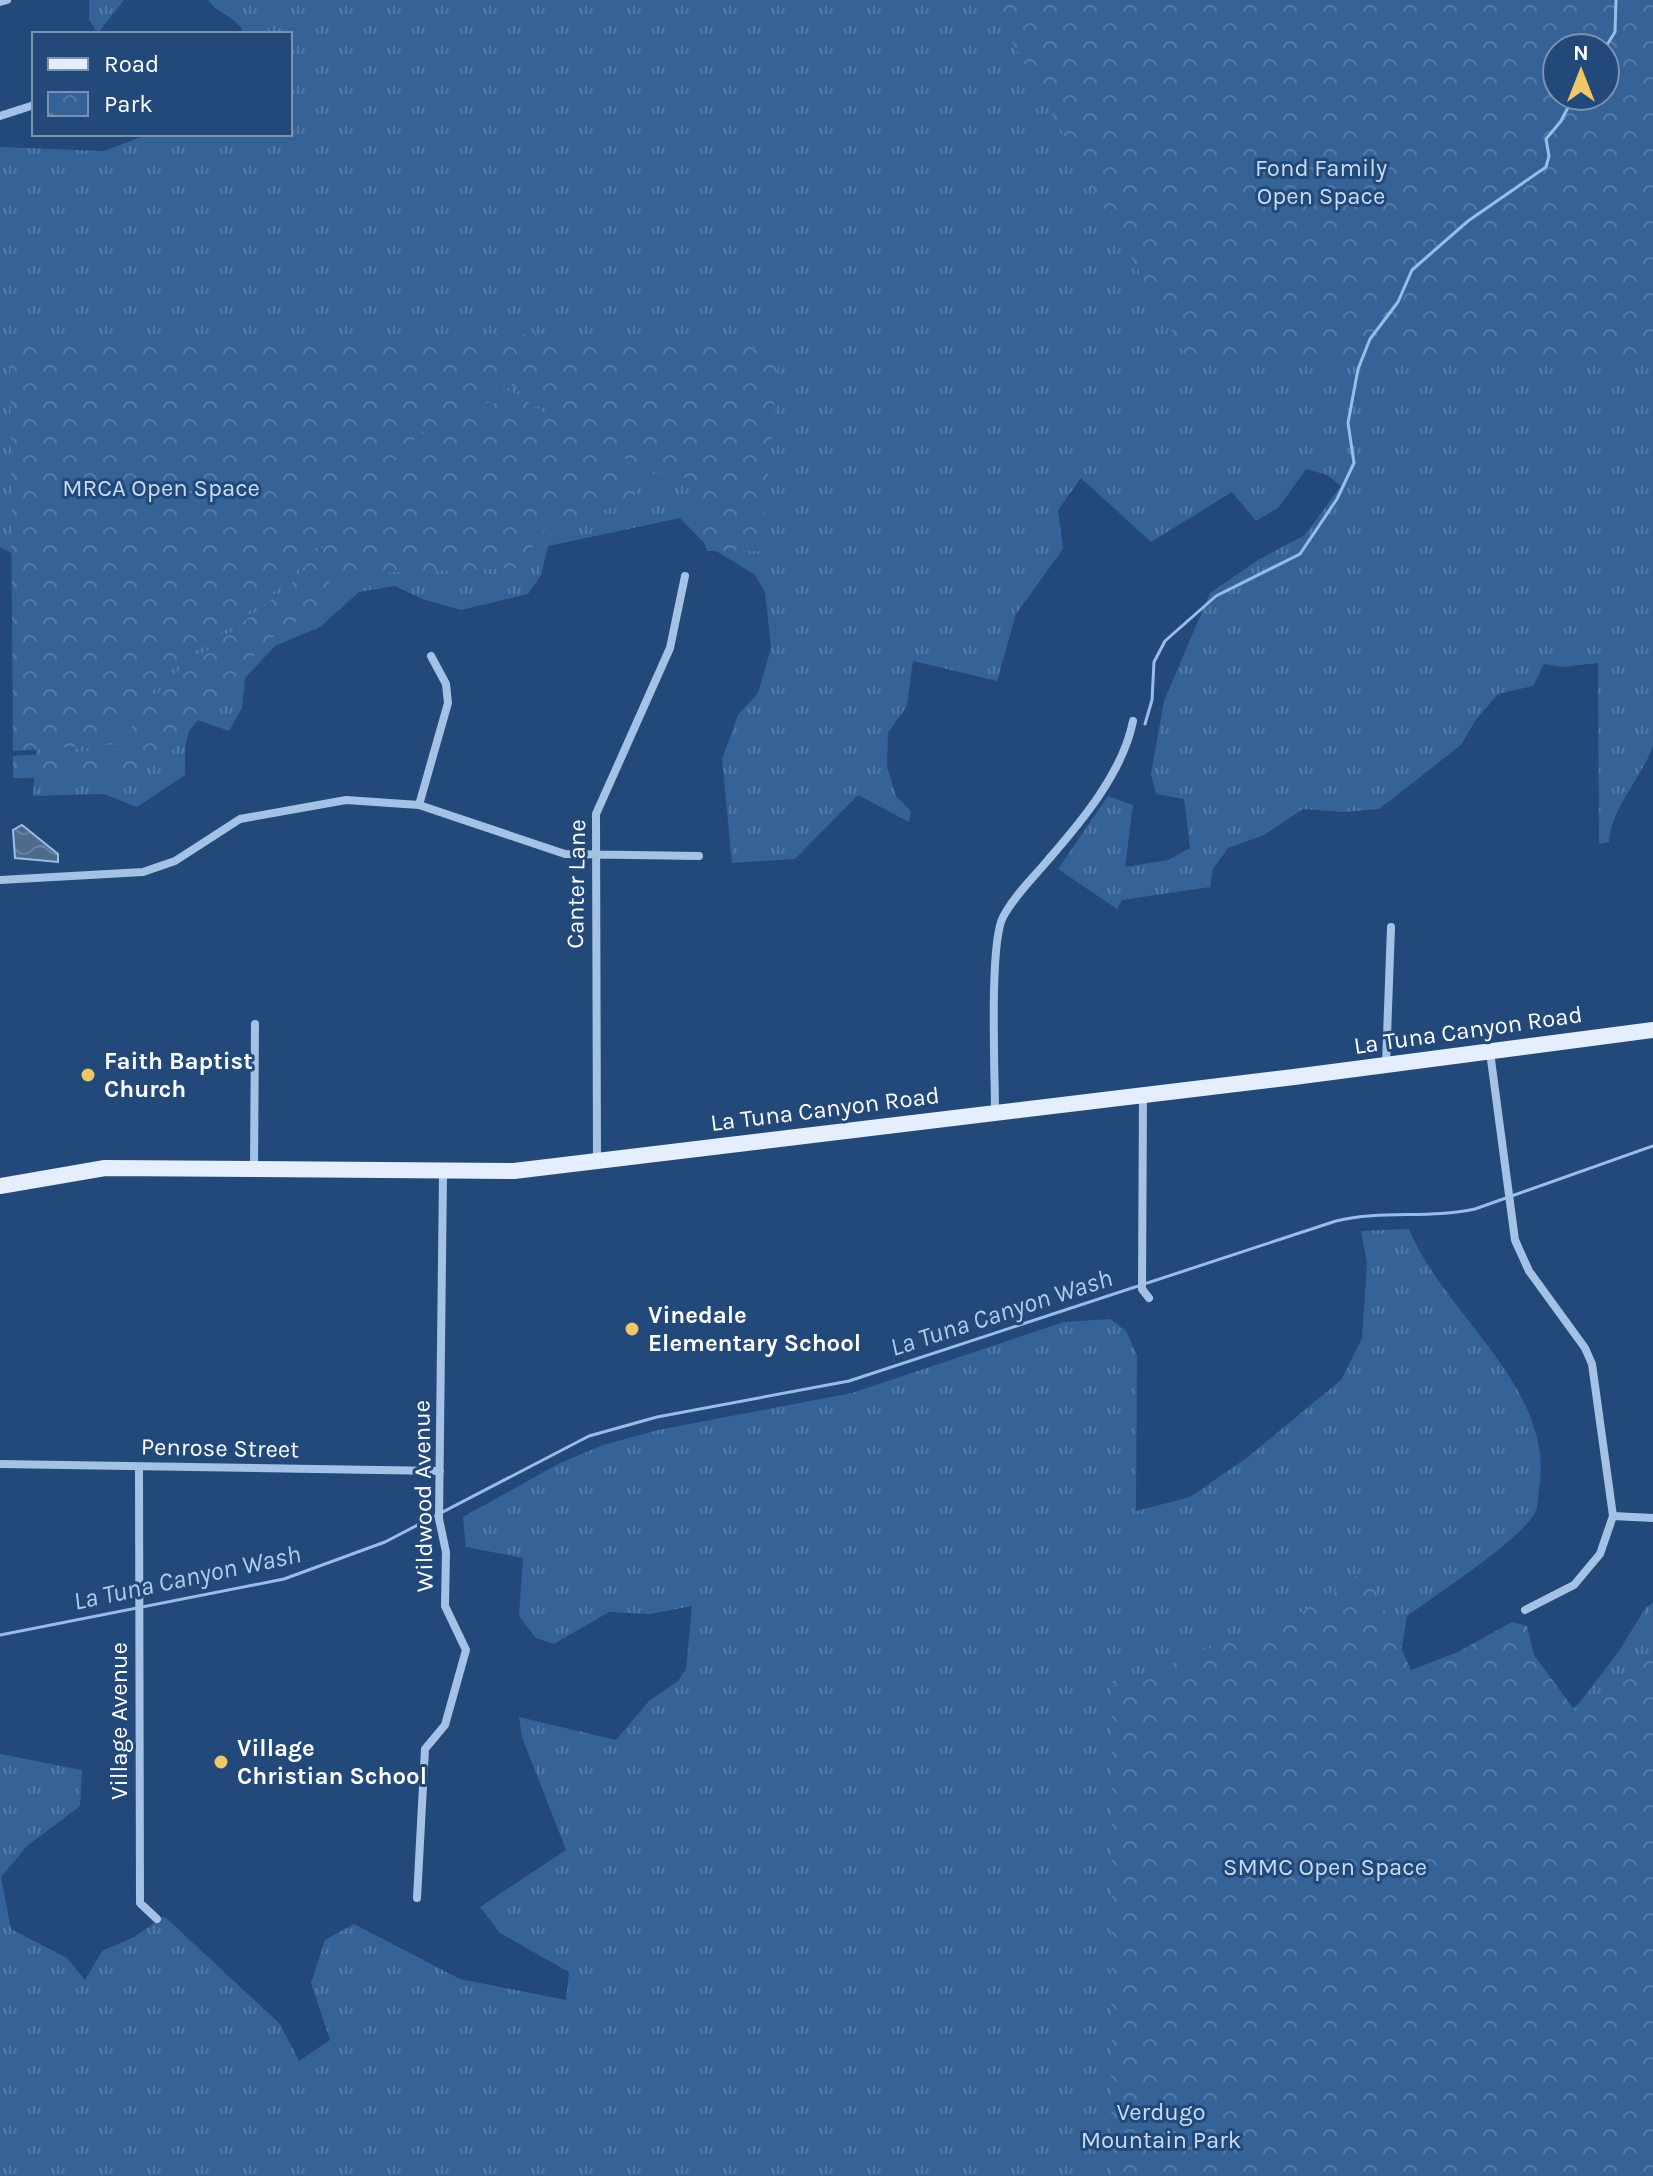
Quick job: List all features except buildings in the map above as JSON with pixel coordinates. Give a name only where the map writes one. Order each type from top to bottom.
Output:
[{"type":"main road","name":"La Tuna Canyon Road","points":[[0,1186],[49,1175],[105,1168],[443,1174],[514,1171],[1653,1030]]},
{"type":"street","points":[[0,2],[7,0]]},
{"type":"street","points":[[0,116],[32,106]]},
{"type":"street","name":"Canter Lane","points":[[597,1161],[595,855],[599,803],[670,648],[685,576]]},
{"type":"street","points":[[419,805],[448,703],[446,684],[431,656]]},
{"type":"street","points":[[995,1111],[997,955],[1002,920],[1020,892],[1083,820],[1129,741],[1133,721]]},
{"type":"street","points":[[0,880],[143,872],[175,861],[235,821],[267,812],[346,800],[419,805],[539,847],[595,855],[699,856]]},
{"type":"street","points":[[1386,1065],[1391,927]]},
{"type":"street","points":[[254,1170],[255,1024]]},
{"type":"street","points":[[1490,1052],[1515,1240],[1524,1263],[1585,1348],[1592,1364],[1613,1516],[1600,1554],[1574,1585],[1525,1610]]},
{"type":"street","points":[[1143,1094],[1142,1289],[1149,1298]]},
{"type":"street","name":"Wildwood Avenue","points":[[417,1898],[425,1749],[445,1725],[466,1650],[445,1606],[446,1552],[439,1519],[443,1174]]},
{"type":"street","name":"Penrose Street","points":[[0,1464],[440,1471]]},
{"type":"street","name":"Village Avenue","points":[[139,1467],[140,1903],[157,1919]]},
{"type":"street","points":[[1613,1516],[1653,1518]]},
{"type":"green space","points":[[89,0],[124,0],[99,32],[89,20]]},
{"type":"green space","points":[[208,0],[1653,0],[1653,746],[1615,817],[1609,842],[1599,844],[1598,663],[1562,667],[1544,664],[1533,686],[1498,694],[1475,721],[1461,745],[1379,809],[1344,812],[1303,809],[1264,835],[1228,848],[1213,869],[1210,887],[1122,900],[1117,909],[1058,869],[1108,796],[1133,805],[1125,867],[1168,860],[1190,848],[1184,799],[1156,794],[1151,774],[1164,701],[1210,593],[1258,560],[1305,535],[1341,486],[1327,475],[1306,469],[1279,507],[1256,521],[1232,492],[1151,542],[1081,478],[1058,510],[1063,549],[1016,614],[997,681],[913,661],[907,706],[888,733],[887,766],[896,796],[911,811],[909,822],[858,795],[795,859],[732,863],[722,759],[738,715],[758,693],[771,648],[765,592],[755,575],[705,544],[680,518],[548,546],[541,575],[528,594],[461,610],[422,599],[395,586],[359,592],[320,627],[275,646],[245,678],[242,708],[229,731],[192,718],[185,748],[185,775],[137,807],[104,794],[33,796],[50,574],[0,547],[0,147],[104,151],[144,136],[292,136],[292,32],[243,32]]},
{"type":"green space","name":"Fond Family Open Space","points":[[989,0],[1653,0],[1653,363],[1189,362]]},
{"type":"green space","name":"MRCA Open Space","points":[[527,335],[500,397],[419,434],[359,502],[340,513],[327,537],[307,552],[295,575],[205,646],[185,655],[149,695],[121,732],[117,744],[13,751],[10,340]]},
{"type":"green space","points":[[533,335],[553,335],[553,346],[780,347],[761,551],[707,551],[687,478],[643,470],[511,386]]},
{"type":"green space","points":[[509,390],[641,474],[633,501],[547,527],[518,568],[373,573],[342,593],[316,552],[331,540],[344,517],[363,506],[422,439],[489,405],[504,401]]},
{"type":"green space","points":[[312,555],[338,595],[267,641],[167,756],[121,777],[13,778],[13,756],[120,749],[126,735],[153,698],[189,659],[208,650],[298,578]]},
{"type":"green space","name":"Verdugo Mountain Park","points":[[1409,1229],[1425,1261],[1446,1292],[1515,1385],[1531,1418],[1540,1452],[1535,1513],[1512,1538],[1476,1567],[1407,1616],[1399,1665],[1518,1757],[1580,1702],[1619,1651],[1646,1607],[1653,1603],[1653,2176],[0,2176],[0,1754],[82,1770],[80,1806],[27,1846],[1,1877],[11,1929],[67,1958],[85,1980],[102,1951],[134,1937],[164,1916],[280,2024],[299,2061],[330,2040],[311,1983],[325,1940],[354,1924],[460,1979],[566,2000],[569,1972],[500,1933],[480,1907],[566,1850],[522,1737],[519,1717],[616,1740],[649,1701],[678,1681],[686,1669],[692,1606],[650,1614],[609,1612],[554,1644],[536,1638],[519,1616],[523,1558],[466,1547],[463,1517],[560,1463],[603,1445],[658,1430],[852,1393],[1064,1322],[1110,1319],[1126,1331],[1137,1355],[1136,1511],[1190,1497],[1248,1457],[1341,1380],[1362,1338],[1367,1263],[1361,1231]]},
{"type":"green space","name":"SMMC Open Space","points":[[1366,1570],[1411,1670],[1458,1652],[1512,1622],[1527,1626],[1534,1655],[1579,1716],[1653,1657],[1653,2176],[1111,2176],[1112,1681],[1137,1681],[1189,1655],[1277,1628]]},
{"type":"water","points":[[22,825],[58,854],[58,862],[15,858],[13,830]]},
{"type":"waterway","points":[[1615,32],[1616,0]]},
{"type":"waterway","points":[[1145,724],[1152,700],[1154,662],[1165,641],[1216,596],[1300,554],[1337,499],[1354,463],[1348,423],[1358,369],[1370,339],[1398,302],[1412,270],[1468,221],[1546,167],[1549,156],[1546,139],[1566,112]]},
{"type":"waterway","name":"La Tuna Canyon Wash","points":[[0,1635],[284,1579],[385,1542],[589,1436],[657,1417],[849,1381],[1336,1221],[1475,1209],[1653,1146]]},
{"type":"place","name":"Faith Baptist Church","points":[[88,1075]]},
{"type":"place","name":"Vinedale Elementary School","points":[[632,1329]]},
{"type":"place","name":"Village Christian School","points":[[221,1762]]}]
